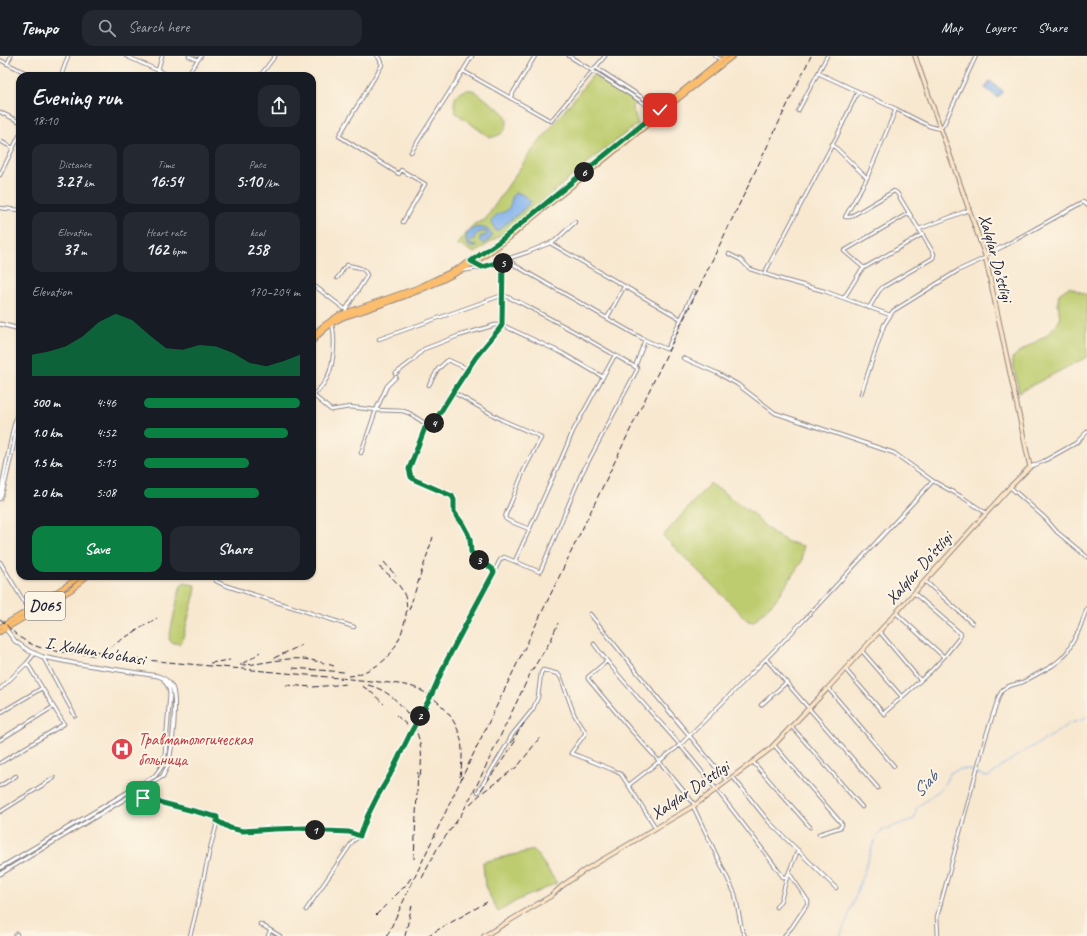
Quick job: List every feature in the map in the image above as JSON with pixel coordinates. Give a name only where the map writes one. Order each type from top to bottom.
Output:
[{"type":"main road","points":[[316,332],[328,322],[340,315],[417,288],[473,262],[726,56]]},
{"type":"main road","points":[[316,338],[348,312],[418,291],[458,272],[506,241],[732,56]]},
{"type":"main road","name":"Xalqlar Do’stligi","points":[[484,936],[551,896],[562,886],[585,870],[694,806],[774,745],[1030,467],[985,256],[915,56]]},
{"type":"main road","name":"D065","points":[[1,625],[29,610],[75,580]]},
{"type":"main road","name":"D065","points":[[0,632],[71,590],[82,580]]},
{"type":"street","points":[[7,64],[11,56]]},
{"type":"street","points":[[62,72],[68,56]]},
{"type":"street","points":[[126,56],[162,72]]},
{"type":"street","points":[[158,70],[162,56]]},
{"type":"street","points":[[189,56],[198,60]]},
{"type":"street","points":[[189,72],[201,56]]},
{"type":"street","points":[[263,72],[275,56]]},
{"type":"street","points":[[377,56],[380,58],[382,65],[339,136],[399,174],[402,170],[425,184],[403,222]]},
{"type":"street","points":[[411,152],[472,56]]},
{"type":"street","points":[[510,98],[536,56]]},
{"type":"street","points":[[569,56],[659,111]]},
{"type":"street","points":[[463,71],[551,121],[605,56]]},
{"type":"street","points":[[715,56],[721,60]]},
{"type":"street","points":[[798,111],[827,56]]},
{"type":"street","points":[[818,73],[929,126],[940,129],[944,124],[976,56]]},
{"type":"street","points":[[0,60],[24,72]]},
{"type":"street","points":[[595,67],[659,111]]},
{"type":"street","points":[[764,274],[837,136],[858,91]]},
{"type":"street","points":[[869,308],[883,287],[933,258],[934,254],[897,193],[894,191],[850,217],[845,217],[867,178],[896,109]]},
{"type":"street","points":[[0,112],[16,120]]},
{"type":"street","points":[[0,141],[13,148]]},
{"type":"street","points":[[0,175],[16,142]]},
{"type":"street","points":[[832,144],[867,178]]},
{"type":"street","points":[[0,168],[4,169]]},
{"type":"street","points":[[861,394],[884,324],[897,308],[959,270],[1083,202],[1087,205]]},
{"type":"street","points":[[0,208],[16,210]]},
{"type":"street","points":[[919,229],[969,210]]},
{"type":"street","points":[[864,268],[844,251],[909,212]]},
{"type":"street","points":[[458,272],[503,261],[555,241],[575,222]]},
{"type":"street","points":[[844,298],[864,268],[923,234]]},
{"type":"street","points":[[550,243],[681,319]]},
{"type":"street","points":[[729,254],[741,260],[750,268],[764,274],[824,291],[890,315]]},
{"type":"street","points":[[508,259],[516,266],[645,340],[666,349],[694,291]]},
{"type":"street","points":[[494,572],[471,552],[468,534],[454,512],[454,500],[452,496],[415,480],[411,477],[409,469],[425,428],[433,424],[476,357],[502,325],[503,261]]},
{"type":"street","points":[[473,262],[482,267]]},
{"type":"street","points":[[316,287],[348,312],[368,276],[366,271],[347,265],[337,278]]},
{"type":"street","points":[[607,318],[624,287]]},
{"type":"street","points":[[379,339],[503,294],[575,332],[635,367]]},
{"type":"street","points":[[0,324],[16,328]]},
{"type":"street","points":[[316,392],[324,383],[331,370],[334,335],[332,324]]},
{"type":"street","points":[[361,453],[376,410],[387,386],[396,375],[424,348],[458,336],[495,325],[502,325],[562,353],[603,376]]},
{"type":"street","points":[[306,910],[353,841],[360,836],[374,803],[431,696],[446,662],[500,560],[504,557],[540,572],[581,475],[637,370],[635,367],[645,340]]},
{"type":"street","points":[[515,561],[573,431],[614,355]]},
{"type":"street","points":[[683,358],[717,373],[737,384],[775,413],[894,453],[933,481],[986,514]]},
{"type":"street","points":[[429,385],[438,369],[448,360],[468,369]]},
{"type":"street","points":[[453,392],[502,420],[541,438],[524,470],[505,518],[529,529]]},
{"type":"street","points":[[316,398],[331,410],[350,407],[403,411],[409,413],[429,426]]},
{"type":"street","points":[[0,499],[11,457],[16,421]]},
{"type":"street","points":[[0,495],[15,429]]},
{"type":"street","points":[[1030,467],[1076,443],[1087,432]]},
{"type":"street","points":[[629,785],[680,745],[766,659],[933,481]]},
{"type":"street","points":[[1010,487],[1046,518],[1057,532],[1087,557]]},
{"type":"street","points":[[0,562],[29,610]]},
{"type":"street","points":[[216,580],[224,585],[354,627]]},
{"type":"street","points":[[925,581],[972,623]]},
{"type":"street","points":[[845,669],[885,714],[944,657],[961,634],[914,593]]},
{"type":"street","points":[[938,936],[937,917],[986,736],[999,696],[1004,689],[1009,686],[1023,682],[1052,666],[1061,659],[1068,651],[1079,630],[1087,608]]},
{"type":"street","points":[[896,613],[944,657]]},
{"type":"street","points":[[590,614],[728,781]]},
{"type":"street","name":"I. Xoldun ko'chasi","points":[[1,625],[15,641],[34,653],[44,657],[158,676],[168,682],[172,687],[175,703],[168,765],[163,776],[135,794]]},
{"type":"street","points":[[879,631],[920,680]]},
{"type":"street","points":[[594,644],[606,661],[717,789],[783,877],[787,877]]},
{"type":"street","points":[[862,651],[902,697]]},
{"type":"street","points":[[0,689],[27,663],[34,653]]},
{"type":"street","points":[[44,657],[75,716]]},
{"type":"street","points":[[766,659],[878,788]]},
{"type":"street","points":[[606,661],[588,677],[588,679],[659,761],[694,806],[735,894],[742,930],[745,936]]},
{"type":"street","points":[[0,763],[64,724],[27,663]]},
{"type":"street","points":[[478,792],[512,735],[533,710],[538,697],[541,672],[543,670],[558,674],[564,684],[574,714],[585,731],[585,734],[571,753],[611,768],[621,774],[656,829]]},
{"type":"street","points":[[0,868],[155,776],[162,766],[165,756],[170,694],[169,688],[161,677]]},
{"type":"street","points":[[761,705],[787,682]]},
{"type":"street","points":[[0,713],[42,688]]},
{"type":"street","points":[[828,688],[894,766]]},
{"type":"street","points":[[0,740],[53,707]]},
{"type":"street","points":[[792,727],[862,808]]},
{"type":"street","points":[[774,745],[842,824],[841,827],[819,834]]},
{"type":"street","points":[[753,762],[810,827]]},
{"type":"street","points":[[0,786],[16,776]]},
{"type":"street","points":[[733,777],[768,822],[836,888]]},
{"type":"street","points":[[0,812],[54,778]]},
{"type":"street","points":[[0,874],[135,794],[143,798],[217,817],[217,821],[230,828],[243,831],[306,828],[349,832],[360,836]]},
{"type":"street","points":[[190,936],[217,821]]},
{"type":"street","points":[[776,907],[781,900],[787,877],[798,850]]},
{"type":"street","points":[[784,936],[808,903],[789,873]]},
{"type":"street","points":[[260,924],[280,936]]},
{"type":"street","points":[[268,936],[270,931]]},
{"type":"green space","points":[[593,75],[636,100],[632,107],[638,124],[589,162],[512,227],[475,253],[457,244],[474,224],[485,220],[528,156]]},
{"type":"green space","points":[[467,90],[473,90],[503,112],[506,117],[507,125],[502,133],[494,137],[489,137],[456,113],[454,104],[456,96]]},
{"type":"green space","points":[[1069,287],[1087,295],[1087,357],[1019,392],[1012,358],[1047,335],[1060,320],[1058,302],[1059,294]]},
{"type":"green space","points":[[710,483],[753,514],[761,523],[776,535],[788,542],[803,546],[802,561],[774,602],[753,622],[748,621],[663,536]]},
{"type":"green space","points":[[184,583],[196,585],[182,641],[179,644],[171,642],[169,639],[180,587]]},
{"type":"green space","points":[[534,850],[557,883],[516,901],[498,912],[485,886],[483,862]]},
{"type":"water","points":[[990,81],[1003,91],[998,98],[985,88]]},
{"type":"water","points":[[515,193],[523,195],[531,202],[496,231],[492,223],[493,219],[497,214],[508,209]]},
{"type":"water","points":[[475,228],[485,228],[492,235],[491,238],[483,244],[480,241],[480,237],[486,236],[487,232],[480,232],[475,236],[474,240],[470,241],[469,243],[477,246],[471,247],[467,244],[466,236]]},
{"type":"waterway","name":"Siab","points":[[840,936],[849,915],[874,842],[883,830],[914,819],[916,809],[942,788],[950,773],[960,769],[969,769],[975,773],[988,777],[1001,766],[1053,735],[1068,724],[1084,719],[1087,716]]},
{"type":"railway","points":[[387,936],[455,792],[811,56]]},
{"type":"railway","points":[[409,610],[433,537]]},
{"type":"railway","points":[[384,562],[396,576]]},
{"type":"railway","points":[[348,676],[373,668],[389,656],[396,645],[403,627],[407,608],[406,600],[396,581],[379,567]]},
{"type":"railway","points":[[93,652],[103,651],[157,618]]},
{"type":"railway","points":[[0,619],[21,638],[30,644],[44,649],[82,654],[371,681],[413,687],[430,695],[444,708],[455,723],[462,745],[460,777]]},
{"type":"railway","points":[[422,878],[438,847],[461,815],[474,791],[531,672],[551,640],[558,623]]},
{"type":"railway","points":[[274,658],[302,645]]},
{"type":"railway","points":[[243,663],[260,652]]},
{"type":"railway","points":[[240,665],[279,660],[303,659],[334,666]]},
{"type":"railway","points":[[210,663],[230,660]]},
{"type":"railway","points":[[293,668],[344,672]]},
{"type":"railway","points":[[286,685],[313,687],[347,684]]},
{"type":"railway","points":[[368,685],[388,694],[404,709],[410,718],[419,738],[421,749],[420,777]]},
{"type":"railway","points":[[362,686],[384,704]]},
{"type":"railway","points":[[396,715],[408,726]]},
{"type":"railway","points":[[511,743],[525,722]]},
{"type":"railway","points":[[470,804],[483,792],[518,766],[541,736]]},
{"type":"railway","points":[[481,790],[516,740]]},
{"type":"railway","points":[[414,859],[418,771]]},
{"type":"railway","points":[[376,915],[411,878]]},
{"type":"railway","points":[[427,936],[487,902]]},
{"type":"railway","points":[[405,936],[412,905]]},
{"type":"place","name":"Травматологическая больница","points":[[122,749]]},
{"type":"route","points":[[143,798],[217,817],[217,821],[230,828],[243,831],[306,828],[349,832],[360,836],[377,797],[431,696],[460,634],[494,572],[471,552],[468,534],[454,512],[454,500],[452,496],[415,480],[411,477],[409,469],[425,428],[433,424],[476,357],[502,325],[503,261],[482,267],[471,261],[500,241],[660,110]]}]
